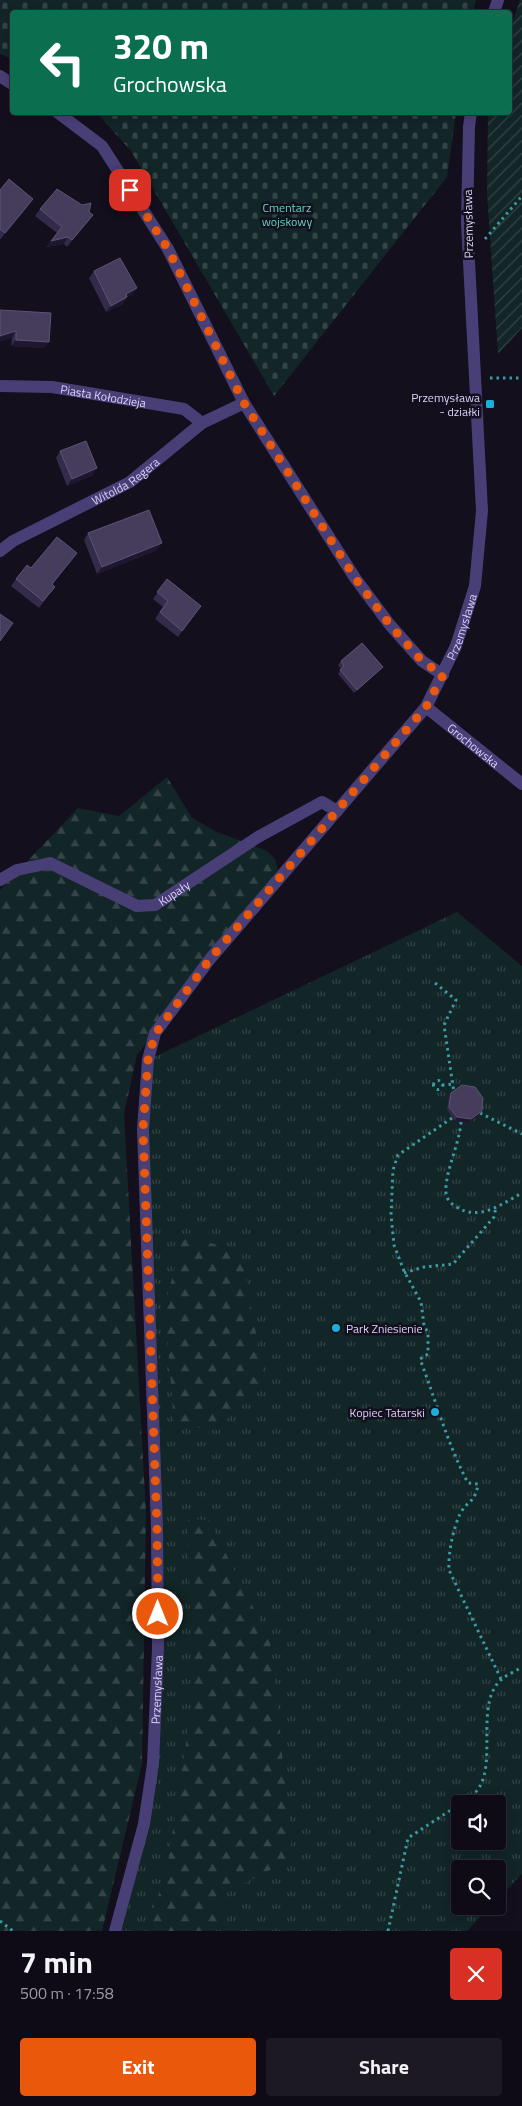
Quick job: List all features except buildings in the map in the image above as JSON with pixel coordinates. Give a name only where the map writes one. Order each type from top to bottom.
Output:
[{"type":"street","points":[[61,115],[102,146],[168,249],[244,403],[355,578],[390,625],[422,661],[443,675]]},
{"type":"street","name":"Przemysława","points":[[115,1931],[146,1807],[153,1764],[158,1658],[157,1518],[143,1129],[148,1060],[155,1034],[210,959],[426,707],[456,646],[467,614],[475,586],[480,552],[482,501],[468,249],[468,137],[471,115]]},
{"type":"street","name":"Piasta Kołodzieja","points":[[0,386],[52,387],[184,409],[202,423]]},
{"type":"street","name":"Witolda Regera","points":[[0,551],[13,541],[130,482],[202,423],[244,403]]},
{"type":"street","name":"Grochowska","points":[[426,707],[522,784]]},
{"type":"street","name":"Kupały","points":[[0,880],[18,870],[50,863],[137,906],[155,905],[258,837],[322,802],[337,811]]},
{"type":"path","points":[[468,249],[480,244],[522,196]]},
{"type":"path","points":[[475,377],[522,378]]},
{"type":"path","points":[[435,983],[456,1000],[444,1024],[454,1093]]},
{"type":"path","points":[[442,1085],[452,1083]]},
{"type":"path","points":[[480,1113],[522,1134]]},
{"type":"path","points":[[452,1118],[398,1154],[395,1160],[391,1215],[394,1244],[404,1273],[421,1302],[428,1333],[428,1354],[420,1359],[424,1376],[453,1454],[468,1483],[478,1484],[476,1497],[461,1513],[448,1560],[449,1570],[501,1680]]},
{"type":"path","points":[[462,1122],[446,1184],[446,1195],[450,1203],[471,1214],[481,1214],[522,1193]]},
{"type":"path","points":[[404,1273],[424,1267],[453,1264],[494,1217],[496,1207]]},
{"type":"path","points":[[471,1795],[479,1788],[484,1776],[488,1713],[492,1694],[501,1680],[522,1668]]},
{"type":"path","points":[[388,1931],[408,1838],[451,1810]]},
{"type":"path","points":[[0,1921],[12,1931]]},
{"type":"green space","points":[[0,0],[476,0],[474,10],[10,10],[10,58],[0,54]]},
{"type":"green space","points":[[520,0],[522,0],[522,328],[498,354],[487,193],[488,115],[512,115],[512,24]]},
{"type":"green space","name":"Cmentarz wojskowy","points":[[99,115],[456,115],[447,177],[274,396],[131,151]]},
{"type":"green space","points":[[167,777],[192,818],[217,832],[267,851],[275,859],[278,870],[137,1055],[124,1114],[146,1513],[142,1764],[102,1931],[0,1931],[0,890],[78,808],[119,816]]},
{"type":"green space","name":"Park Zniesienie","points":[[457,912],[522,966],[522,1874],[506,1891],[506,1860],[451,1860],[451,1915],[482,1915],[467,1931],[115,1931],[144,1824],[158,1648],[143,1129],[148,1060]]},
{"type":"green space","points":[[183,1236],[241,1251],[264,1378],[217,1430],[174,1425],[165,1305]]},
{"type":"green space","points":[[188,1519],[209,1520],[270,1641],[293,1858],[226,1893],[216,1931],[145,1931],[166,1875],[192,1703]]},
{"type":"place","name":"Przemysława - działki","points":[[490,404]]},
{"type":"place","name":"Park Zniesienie","points":[[336,1328]]},
{"type":"place","name":"Kopiec Tatarski","points":[[435,1412]]},
{"type":"route","points":[[130,190],[168,249],[244,403],[355,578],[390,625],[422,661],[443,675],[426,707],[210,959],[155,1034],[148,1060],[143,1129],[157,1528],[158,1614]]}]
